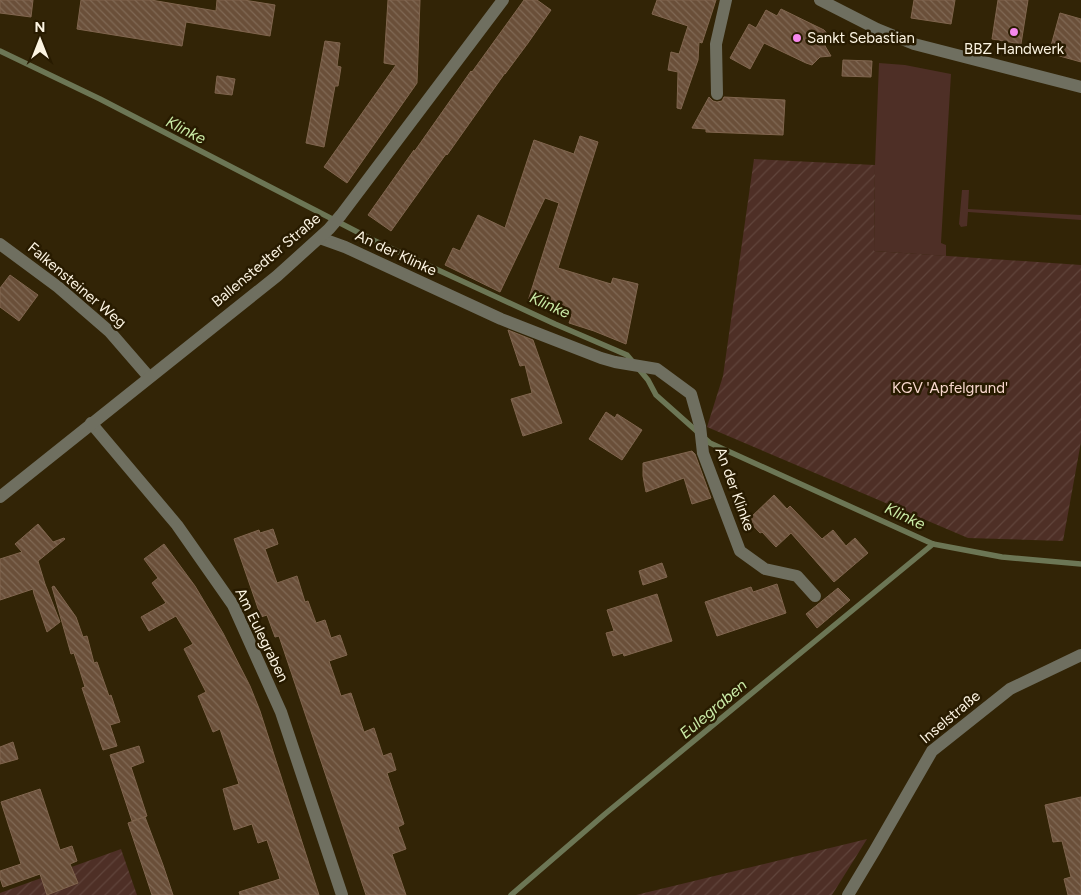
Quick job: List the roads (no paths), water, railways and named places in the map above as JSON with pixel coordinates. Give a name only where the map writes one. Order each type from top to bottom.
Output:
[{"type":"street","name":"Ballenstedter Straße","points":[[0,497],[277,276],[324,234],[341,215],[503,0]]},
{"type":"street","points":[[717,94],[716,44],[726,0]]},
{"type":"street","points":[[820,0],[877,29],[907,41],[1081,87]]},
{"type":"street","name":"An der Klinke","points":[[324,234],[345,247],[501,319],[601,358],[657,369],[691,394],[700,426],[703,453],[740,551],[765,569],[797,576],[815,596]]},
{"type":"street","name":"Falkensteiner Weg","points":[[0,244],[58,287],[110,332],[149,377]]},
{"type":"street","name":"Am Eulegraben","points":[[91,423],[177,525],[233,605],[281,712],[342,895]]},
{"type":"street","name":"Inselstraße","points":[[848,895],[876,850],[932,751],[1010,689],[1081,655]]},
{"type":"waterway","name":"Klinke","points":[[0,51],[100,99],[373,240],[627,355],[648,380],[656,395],[710,443],[933,544],[1002,557],[1081,564]]},
{"type":"waterway","name":"Eulegraben","points":[[511,895],[605,814],[933,544]]},
{"type":"place","name":"BBZ Handwerk","points":[[1014,32]]},
{"type":"place","name":"Sankt Sebastian","points":[[797,38]]},
{"type":"park label","name":"KGV 'Apfelgrund'","points":[[950,388]]}]
